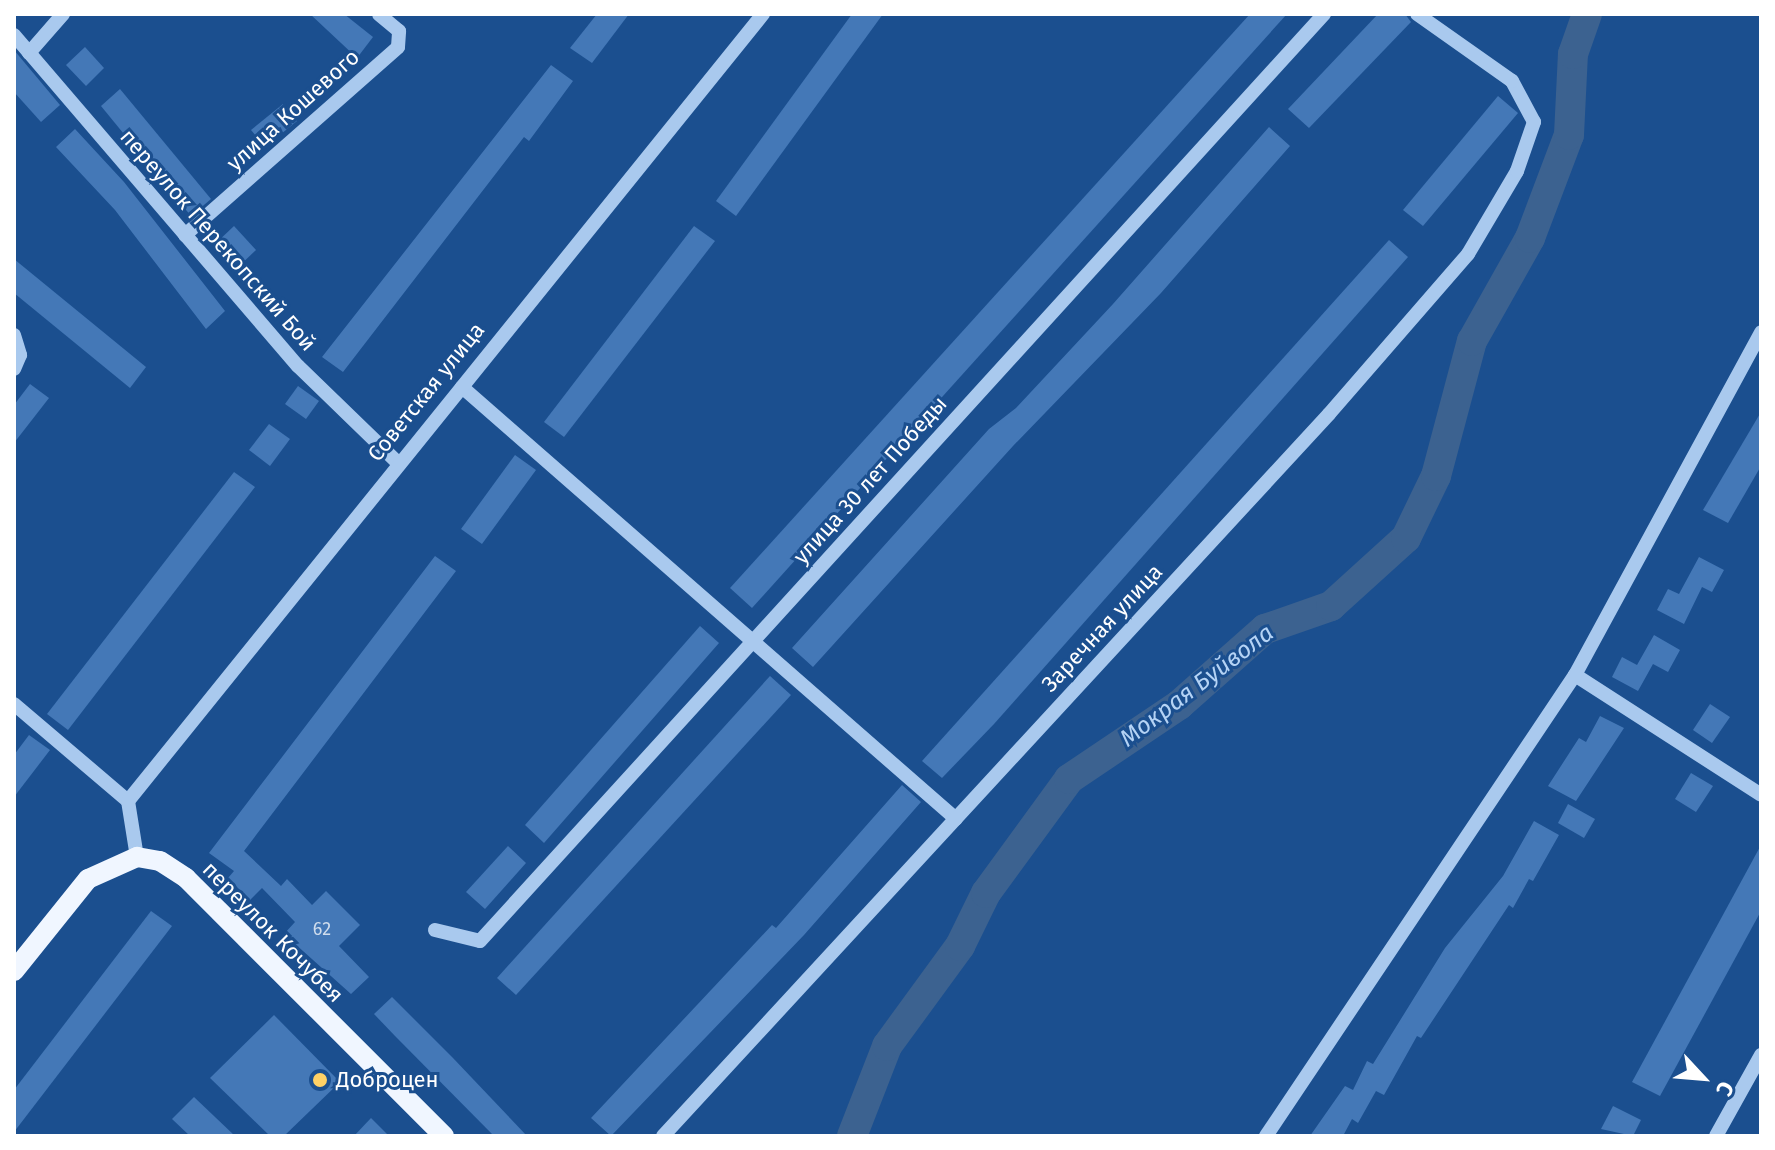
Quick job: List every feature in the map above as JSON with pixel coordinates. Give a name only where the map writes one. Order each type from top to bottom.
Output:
[{"type":"main road","points":[[14,971],[88,879],[137,857]]},
{"type":"main road","name":"переулок Кочубея","points":[[137,857],[160,861],[186,878],[444,1136]]},
{"type":"street","points":[[29,53],[63,14]]},
{"type":"street","name":"улица Кошевого","points":[[185,235],[398,47],[399,31],[379,14]]},
{"type":"street","name":"Советская улица","points":[[128,801],[763,14]]},
{"type":"street","name":"улица 30 лет Победы","points":[[435,930],[480,941],[1324,14]]},
{"type":"street","name":"Заречная улица","points":[[663,1136],[1329,414],[1468,254],[1517,171],[1534,122],[1512,81],[1417,14]]},
{"type":"street","name":"переулок Перекопский Бой","points":[[14,35],[298,366],[399,464]]},
{"type":"street","points":[[1266,1136],[1575,675],[1761,332]]},
{"type":"street","points":[[14,335],[20,355],[14,369]]},
{"type":"street","points":[[462,387],[755,639],[956,819]]},
{"type":"street","points":[[1575,675],[1761,795]]},
{"type":"street","points":[[14,704],[128,801],[137,857]]},
{"type":"street","points":[[1716,1136],[1761,1055]]},
{"type":"building","points":[[310,14],[344,14],[373,37],[357,58]]},
{"type":"building","points":[[597,14],[629,14],[592,63],[570,48]]},
{"type":"building","points":[[852,14],[883,14],[736,216],[716,201]]},
{"type":"building","points":[[1250,14],[1287,14],[752,608],[730,588]]},
{"type":"building","points":[[1378,14],[1405,14],[1411,22],[1309,128],[1288,109]]},
{"type":"building","points":[[85,47],[104,68],[86,86],[66,65]]},
{"type":"building","points":[[14,50],[60,105],[41,122],[14,92]]},
{"type":"building","points":[[551,65],[573,81],[529,141],[524,137],[343,372],[322,357]]},
{"type":"building","points":[[120,89],[211,199],[191,216],[101,106]]},
{"type":"building","points":[[1498,96],[1518,113],[1423,226],[1403,210]]},
{"type":"building","points":[[283,104],[297,121],[265,147],[251,130]]},
{"type":"building","points":[[1269,127],[1290,146],[1161,293],[1013,446],[813,667],[792,648],[989,429],[1016,408],[1113,304]]},
{"type":"building","points":[[75,129],[124,182],[225,311],[206,329],[115,210],[56,147]]},
{"type":"building","points":[[234,226],[256,250],[237,268],[215,244]]},
{"type":"building","points":[[694,226],[715,241],[564,437],[544,422]]},
{"type":"building","points":[[1389,240],[1408,257],[994,724],[942,778],[922,761]]},
{"type":"building","points":[[14,259],[146,367],[130,388],[14,293]]},
{"type":"building","points":[[30,384],[49,398],[14,443],[14,405]]},
{"type":"building","points":[[298,386],[319,401],[306,419],[285,404]]},
{"type":"building","points":[[1761,412],[1761,466],[1728,523],[1703,510]]},
{"type":"building","points":[[269,424],[290,439],[270,466],[249,450]]},
{"type":"building","points":[[515,455],[536,470],[482,544],[461,529]]},
{"type":"building","points":[[234,472],[255,487],[68,730],[47,714]]},
{"type":"building","points":[[435,556],[456,571],[244,851],[281,886],[287,879],[312,905],[326,891],[360,925],[339,946],[369,977],[351,994],[284,934],[295,922],[262,888],[250,900],[228,878],[234,871],[209,853]]},
{"type":"building","points":[[1699,557],[1724,570],[1712,592],[1702,587],[1684,624],[1657,610],[1668,589],[1679,594]]},
{"type":"building","points":[[700,626],[719,643],[544,843],[525,825]]},
{"type":"building","points":[[1654,635],[1680,650],[1668,672],[1653,664],[1638,691],[1612,677],[1622,657],[1637,665]]},
{"type":"building","points":[[770,676],[791,695],[516,995],[497,978]]},
{"type":"building","points":[[1710,704],[1730,717],[1712,743],[1693,730]]},
{"type":"building","points":[[1600,716],[1624,728],[1576,801],[1548,786],[1579,738],[1586,742]]},
{"type":"building","points":[[29,735],[50,750],[14,797],[14,755]]},
{"type":"building","points":[[1691,773],[1713,786],[1696,812],[1675,799]]},
{"type":"building","points":[[902,785],[921,802],[804,935],[611,1136],[591,1118],[772,925],[776,928]]},
{"type":"building","points":[[1568,804],[1595,819],[1584,838],[1558,823]]},
{"type":"building","points":[[1534,821],[1559,835],[1533,881],[1529,879],[1513,908],[1509,905],[1421,1038],[1417,1036],[1384,1095],[1376,1091],[1358,1123],[1352,1119],[1343,1136],[1310,1136],[1345,1086],[1353,1090],[1367,1061],[1373,1064],[1445,948],[1503,876]]},
{"type":"building","points":[[1761,845],[1761,911],[1660,1096],[1632,1082]]},
{"type":"building","points":[[508,846],[526,863],[485,909],[466,892]]},
{"type":"building","points":[[151,911],[172,926],[14,1132],[14,1090]]},
{"type":"building","points":[[392,997],[527,1136],[494,1136],[396,1037],[374,1014]]},
{"type":"building","points":[[274,1015],[340,1082],[284,1136],[270,1136],[210,1078]]},
{"type":"building","points":[[194,1097],[235,1136],[190,1136],[172,1119]]},
{"type":"building","points":[[1613,1106],[1641,1120],[1633,1136],[1601,1129]]},
{"type":"building","points":[[371,1118],[389,1136],[354,1136]]},
{"type":"waterway","name":"Мокрая Буйвола","points":[[852,1136],[887,1046],[960,946],[986,893],[1069,779],[1179,705],[1265,629],[1331,606],[1406,538],[1436,476],[1472,341],[1530,238],[1569,135],[1573,54],[1587,14]]},
{"type":"place","name":"Доброцен","points":[[320,1080]]}]
